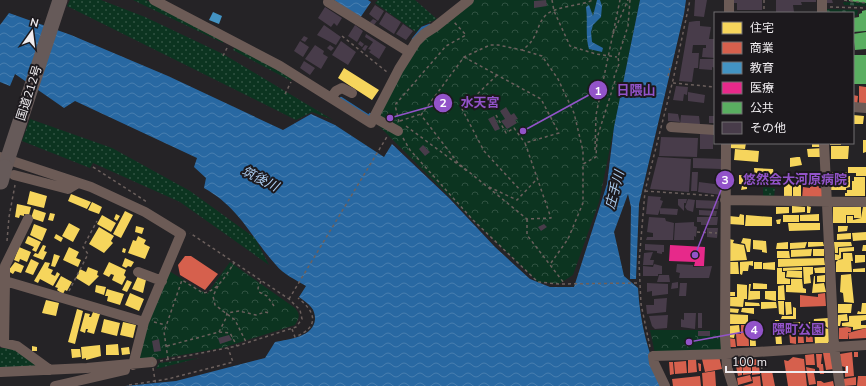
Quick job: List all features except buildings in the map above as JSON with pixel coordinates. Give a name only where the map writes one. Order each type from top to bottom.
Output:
[{"type":"highway","name":"国道212号","points":[[0,185],[50,0]]},
{"type":"highway","name":"国道212号","points":[[7,160],[60,0]]},
{"type":"street","points":[[154,0],[225,36],[295,75],[371,123],[409,52],[424,34],[469,0]]},
{"type":"street","points":[[729,0],[729,12]]},
{"type":"street","points":[[328,2],[409,52]]},
{"type":"street","points":[[331,98],[336,91],[342,88],[352,93]]},
{"type":"street","points":[[854,107],[866,108]]},
{"type":"street","points":[[375,118],[396,129]]},
{"type":"street","points":[[671,128],[714,130]]},
{"type":"street","points":[[726,144],[726,354],[727,367],[733,386]]},
{"type":"street","points":[[824,144],[834,348],[840,386]]},
{"type":"street","points":[[7,160],[78,183],[145,212],[183,232],[145,321],[136,364]]},
{"type":"street","points":[[7,160],[68,189],[78,183]]},
{"type":"street","points":[[725,198],[866,202]]},
{"type":"street","points":[[28,219],[5,266],[4,343],[17,346],[50,370]]},
{"type":"street","points":[[138,272],[162,281]]},
{"type":"street","points":[[5,281],[145,321]]},
{"type":"street","points":[[665,386],[654,363],[653,356],[726,354],[866,345]]},
{"type":"street","points":[[0,372],[50,370],[152,362]]},
{"type":"street","points":[[55,386],[122,371],[136,364]]},
{"type":"path","points":[[552,0],[554,11],[570,46],[596,54],[618,57]]},
{"type":"path","points":[[522,50],[534,40],[545,16],[554,11],[585,4],[593,0]]},
{"type":"path","points":[[596,157],[596,115],[620,0]]},
{"type":"path","points":[[612,36],[617,29],[629,0]]},
{"type":"path","points":[[596,157],[597,138],[615,81],[614,77],[619,64],[618,57],[628,26],[629,0]]},
{"type":"path","points":[[653,356],[646,333],[641,304],[639,263],[645,191],[675,74],[690,0]]},
{"type":"path","points":[[764,0],[764,12]]},
{"type":"path","points":[[844,0],[866,4]]},
{"type":"path","points":[[822,6],[866,8]]},
{"type":"path","points":[[449,16],[466,35],[446,46],[395,105],[396,129],[410,150],[473,220],[538,282],[640,283]]},
{"type":"path","points":[[342,36],[394,78]]},
{"type":"path","points":[[288,299],[396,129],[422,114],[464,57],[490,45],[498,44],[542,56],[558,79],[574,113],[583,151],[583,203],[568,239],[551,263]]},
{"type":"path","points":[[464,57],[541,99],[559,133],[525,143]]},
{"type":"path","points":[[668,76],[670,68]]},
{"type":"path","points":[[669,72],[675,74]]},
{"type":"path","points":[[285,94],[295,75]]},
{"type":"path","points":[[497,75],[462,109],[484,151],[521,191]]},
{"type":"path","points":[[672,83],[714,87]]},
{"type":"path","points":[[422,114],[458,163],[527,219],[551,218],[525,143],[514,128],[506,133],[496,115]]},
{"type":"path","points":[[396,129],[486,185],[517,200],[537,179]]},
{"type":"path","points":[[584,164],[596,157]]},
{"type":"path","points":[[7,160],[9,217],[7,245]]},
{"type":"path","points":[[93,167],[149,204]]},
{"type":"path","points":[[645,191],[725,198]]},
{"type":"path","points":[[527,219],[527,235],[551,263],[564,282]]},
{"type":"path","points":[[64,299],[88,254],[84,247],[97,221]]},
{"type":"path","points":[[156,386],[152,362],[237,346],[292,329],[296,327],[302,319],[300,310],[288,299],[234,262],[183,232]]},
{"type":"path","points":[[696,232],[725,233]]},
{"type":"path","points":[[234,262],[213,296],[215,305],[235,320],[246,342]]},
{"type":"path","points":[[168,359],[164,332],[182,280],[203,293],[219,285]]},
{"type":"path","points":[[261,281],[258,288],[259,292],[267,296],[274,306]]},
{"type":"path","points":[[292,329],[295,336],[303,333],[312,324],[313,318],[310,307],[298,298]]},
{"type":"path","points":[[227,313],[239,311],[256,315],[265,312],[269,313]]},
{"type":"path","points":[[219,332],[227,313]]},
{"type":"path","points":[[145,321],[166,326]]},
{"type":"path","points":[[166,346],[219,332],[230,333],[237,346]]},
{"type":"path","points":[[129,385],[168,379],[233,362],[228,348]]},
{"type":"green space","points":[[70,0],[101,0],[145,17],[223,54],[333,120],[312,112],[296,120],[67,6]]},
{"type":"green space","points":[[133,0],[146,0],[224,37],[223,43]]},
{"type":"green space","points":[[378,0],[415,0],[437,19],[421,26],[416,32],[375,3]]},
{"type":"green space","points":[[471,0],[640,0],[599,202],[573,275],[559,284],[538,282],[482,229],[373,120],[409,52]]},
{"type":"green space","points":[[843,2],[866,3],[866,6],[844,5]]},
{"type":"green space","points":[[825,9],[858,10],[857,15],[854,16],[854,12],[825,12]]},
{"type":"green space","points":[[236,44],[292,76],[291,81],[233,50]]},
{"type":"green space","points":[[30,119],[112,148],[190,191],[255,238],[269,265],[180,202],[93,163],[90,168],[22,141]]},
{"type":"green space","points":[[763,187],[775,188],[774,198],[763,198]]},
{"type":"green space","points":[[230,262],[295,308],[299,316],[295,325],[222,348],[135,363],[148,319],[169,271],[207,294]]},
{"type":"green space","points":[[650,330],[725,330],[726,354],[655,354]]},
{"type":"green space","points":[[687,331],[695,331],[695,343],[687,343]]},
{"type":"green space","points":[[0,348],[15,348],[42,366],[0,368]]},
{"type":"green space","points":[[199,358],[156,369],[159,363]]},
{"type":"water","points":[[334,0],[368,0],[371,2],[360,18]]},
{"type":"water","points":[[597,0],[600,0],[602,6],[601,17],[593,25],[591,32],[592,42],[603,48],[602,52],[589,49],[587,39],[586,7],[589,5],[593,16]]},
{"type":"water","points":[[640,0],[686,0],[639,204],[636,279],[630,279],[631,207],[628,194],[614,232],[624,276],[638,288],[643,326],[649,350],[663,386],[125,386],[176,381],[265,358],[275,342],[300,336],[310,330],[314,325],[315,317],[313,310],[299,297],[306,286],[282,271],[236,214],[217,196],[204,188],[206,178],[194,167],[197,158],[75,101],[64,108],[15,74],[10,86],[0,82],[0,25],[9,13],[71,35],[168,76],[283,130],[311,114],[335,125],[384,157],[392,144],[449,198],[495,247],[530,279],[550,287],[574,287],[607,184],[614,127]]},
{"type":"waterway","points":[[413,39],[422,28],[430,25]]},
{"type":"waterway","points":[[341,98],[369,116],[370,114]]},
{"type":"place","name":"水天宮","points":[[390,118]]},
{"type":"place","name":"日隈山","points":[[523,131]]},
{"type":"place","name":"悠然会大河原病院","points":[[695,255]]},
{"type":"place","name":"隈町公園","points":[[689,342]]},
{"type":"water label","name":"筑後川","points":[[260,179]]},
{"type":"water label","name":"庄手川","points":[[615,190]]}]
